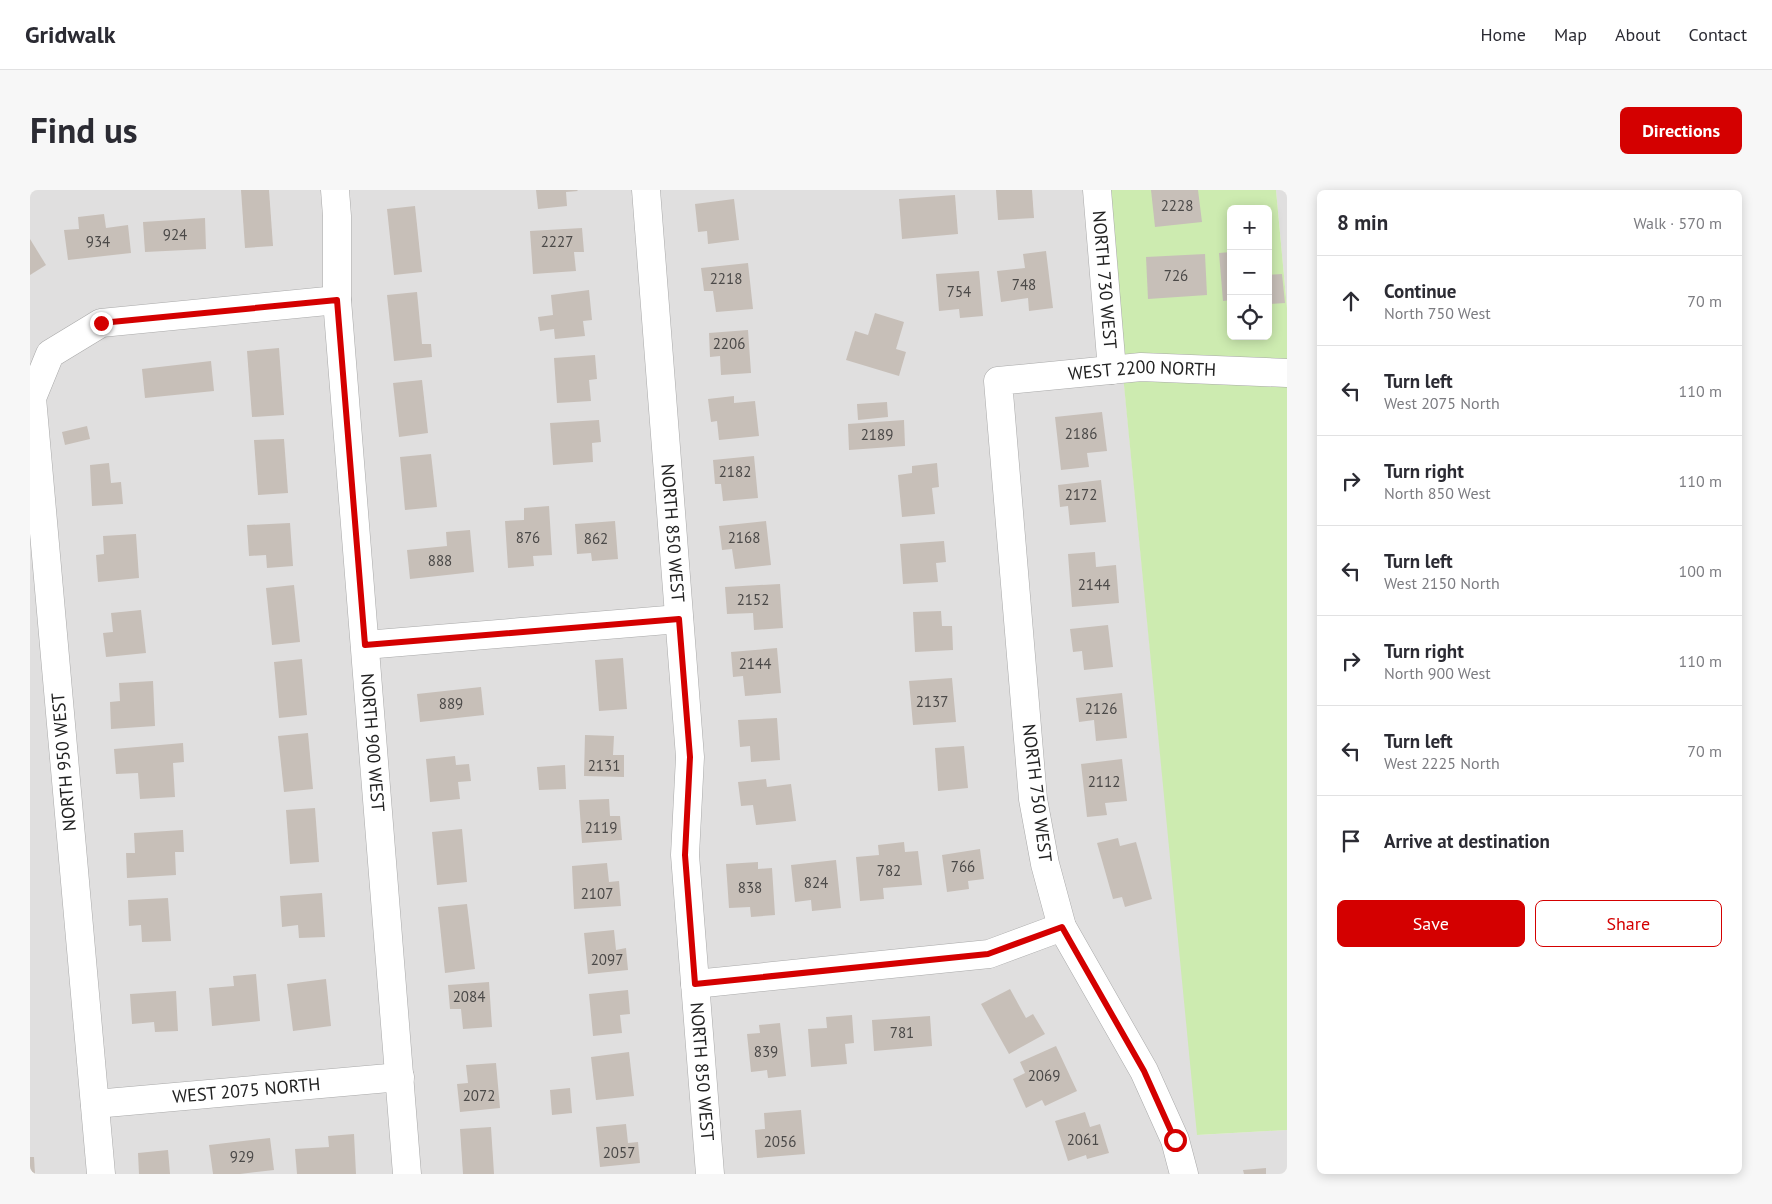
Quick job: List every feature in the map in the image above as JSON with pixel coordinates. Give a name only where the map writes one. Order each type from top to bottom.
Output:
[{"type":"street","name":"NORTH 900 WEST","points":[[335,190],[337,216],[337,300],[408,1174]]},
{"type":"street","name":"NORTH 850 WEST","points":[[646,190],[690,757],[685,855],[710,1174]]},
{"type":"street","name":"NORTH 730 WEST","points":[[1097,190],[1112,370]]},
{"type":"street","name":"NORTH 950 WEST","points":[[101,1174],[32,398],[50,354],[101,323],[337,300]]},
{"type":"street","name":"WEST 2200 NORTH","points":[[998,381],[1142,367],[1287,373]]},
{"type":"street","name":"NORTH 750 WEST","points":[[998,381],[1034,799],[1045,864],[1062,927],[1144,1071],[1175,1140],[1184,1174]]},
{"type":"street","points":[[365,645],[679,619]]},
{"type":"street","points":[[695,984],[988,954],[1062,927]]},
{"type":"street","name":"WEST 2075 NORTH","points":[[95,1104],[400,1078]]},
{"type":"shaded area","points":[[30,190],[1105,190],[1198,1135],[1287,1130],[1287,1174],[30,1174]]},
{"type":"shaded area","points":[[1276,190],[1287,190],[1287,308]]},
{"type":"green space","points":[[1105,190],[1276,190],[1287,308],[1287,1130],[1197,1135]]},
{"type":"building","points":[[241,190],[269,190],[273,246],[245,248]]},
{"type":"building","points":[[536,190],[578,191],[566,192],[567,206],[538,209]]},
{"type":"building","points":[[996,190],[1032,190],[1034,218],[998,220]]},
{"type":"building","points":[[1151,190],[1198,190],[1202,222],[1155,227]]},
{"type":"building","points":[[955,195],[958,234],[902,239],[899,199]]},
{"type":"building","points":[[734,199],[739,240],[708,244],[707,231],[698,232],[695,204]]},
{"type":"building","points":[[415,206],[422,272],[394,275],[387,209]]},
{"type":"building","points":[[104,214],[106,228],[128,225],[131,253],[68,260],[64,230],[79,229],[78,217]]},
{"type":"building","points":[[205,218],[206,249],[145,252],[143,222]]},
{"type":"building","points":[[582,228],[584,252],[574,252],[576,271],[533,274],[530,231]]},
{"type":"building","points":[[30,239],[46,265],[30,275]]},
{"type":"building","points":[[1046,251],[1053,308],[1029,311],[1028,298],[1001,302],[997,271],[1025,268],[1023,254]]},
{"type":"building","points":[[1227,252],[1227,300],[1223,301],[1219,253]]},
{"type":"building","points":[[1205,254],[1207,295],[1148,299],[1146,257]]},
{"type":"building","points":[[748,263],[753,309],[716,312],[713,291],[704,291],[701,268]]},
{"type":"building","points":[[979,271],[983,316],[960,318],[959,309],[939,311],[936,274]]},
{"type":"building","points":[[1282,274],[1285,303],[1272,304],[1272,275]]},
{"type":"building","points":[[589,290],[592,320],[583,321],[585,336],[555,339],[554,329],[540,331],[538,317],[553,315],[551,295]]},
{"type":"building","points":[[417,292],[422,344],[431,344],[432,357],[394,361],[387,295]]},
{"type":"building","points":[[875,313],[904,322],[896,349],[906,352],[899,376],[846,360],[855,331],[868,335]]},
{"type":"building","points":[[748,330],[751,373],[721,375],[720,356],[710,357],[709,333]]},
{"type":"building","points":[[279,348],[284,415],[252,417],[247,351]]},
{"type":"building","points":[[595,355],[597,379],[589,380],[591,401],[557,403],[554,358]]},
{"type":"building","points":[[211,361],[214,391],[145,398],[142,369]]},
{"type":"building","points":[[422,380],[428,433],[399,437],[393,383]]},
{"type":"building","points":[[734,396],[734,403],[755,401],[759,436],[719,440],[717,421],[711,422],[708,399]]},
{"type":"building","points":[[887,402],[888,417],[858,420],[857,404]]},
{"type":"building","points":[[1102,412],[1107,451],[1087,453],[1089,467],[1061,470],[1055,417]]},
{"type":"building","points":[[599,420],[601,442],[592,443],[593,462],[553,465],[550,423]]},
{"type":"building","points":[[904,420],[905,446],[849,450],[848,424]]},
{"type":"building","points":[[87,426],[90,439],[65,445],[62,432]]},
{"type":"building","points":[[284,439],[288,493],[258,495],[254,440]]},
{"type":"building","points":[[431,454],[437,507],[405,510],[400,457]]},
{"type":"building","points":[[754,456],[758,498],[723,501],[721,484],[715,484],[713,460]]},
{"type":"building","points":[[109,463],[111,483],[121,482],[123,504],[92,506],[90,465]]},
{"type":"building","points":[[937,463],[939,487],[932,488],[935,514],[902,517],[898,475],[912,473],[912,466]]},
{"type":"building","points":[[1101,480],[1106,522],[1070,525],[1068,506],[1060,507],[1058,485]]},
{"type":"building","points":[[549,506],[552,555],[533,556],[534,566],[508,568],[505,521],[524,520],[524,508]]},
{"type":"building","points":[[615,521],[618,559],[592,561],[591,553],[577,554],[575,524]]},
{"type":"building","points":[[766,521],[771,565],[735,569],[732,549],[722,550],[719,526]]},
{"type":"building","points":[[290,523],[293,566],[267,568],[266,555],[249,556],[247,525]]},
{"type":"building","points":[[470,530],[474,572],[410,579],[407,550],[447,546],[446,532]]},
{"type":"building","points":[[136,534],[139,578],[98,582],[96,555],[104,554],[103,536]]},
{"type":"building","points":[[944,541],[946,562],[936,563],[938,582],[903,584],[900,544]]},
{"type":"building","points":[[1095,552],[1096,567],[1116,565],[1119,603],[1072,607],[1068,554]]},
{"type":"building","points":[[780,584],[783,628],[754,630],[753,613],[727,614],[725,587]]},
{"type":"building","points":[[294,585],[300,642],[272,645],[266,588]]},
{"type":"building","points":[[141,610],[146,653],[106,657],[103,633],[113,632],[111,613]]},
{"type":"building","points":[[941,611],[942,626],[952,626],[953,650],[915,652],[913,612]]},
{"type":"building","points":[[1108,625],[1113,667],[1084,670],[1082,651],[1073,652],[1070,629]]},
{"type":"building","points":[[777,648],[781,693],[745,696],[743,676],[733,677],[731,652]]},
{"type":"building","points":[[623,658],[627,709],[599,711],[595,660]]},
{"type":"building","points":[[302,659],[307,715],[279,718],[274,662]]},
{"type":"building","points":[[952,678],[956,722],[913,725],[909,681]]},
{"type":"building","points":[[153,681],[155,726],[111,729],[110,702],[120,701],[119,683]]},
{"type":"building","points":[[481,687],[484,715],[420,722],[417,694]]},
{"type":"building","points":[[1122,693],[1127,738],[1096,741],[1094,720],[1079,722],[1076,698]]},
{"type":"building","points":[[777,718],[780,760],[751,762],[750,746],[740,747],[738,720]]},
{"type":"building","points":[[308,733],[313,789],[284,792],[278,736]]},
{"type":"building","points":[[585,735],[614,736],[613,755],[624,755],[624,777],[584,776]]},
{"type":"building","points":[[183,743],[184,762],[173,763],[175,797],[140,799],[138,773],[116,774],[114,749]]},
{"type":"building","points":[[964,746],[968,788],[938,791],[935,748]]},
{"type":"building","points":[[455,756],[456,765],[469,764],[471,781],[458,782],[460,799],[430,802],[426,759]]},
{"type":"building","points":[[1122,759],[1127,801],[1105,803],[1107,815],[1087,817],[1081,764]]},
{"type":"building","points":[[565,765],[566,789],[539,790],[537,767]]},
{"type":"building","points":[[766,779],[767,787],[791,784],[796,821],[756,825],[753,805],[741,806],[738,782]]},
{"type":"building","points":[[609,799],[610,816],[620,816],[622,840],[582,843],[579,800]]},
{"type":"building","points":[[315,808],[319,862],[290,864],[286,810]]},
{"type":"building","points":[[462,829],[467,882],[437,885],[432,832]]},
{"type":"building","points":[[183,830],[184,852],[175,852],[176,875],[127,878],[126,853],[135,853],[134,833]]},
{"type":"building","points":[[1118,838],[1120,846],[1136,842],[1152,899],[1125,907],[1122,897],[1113,899],[1097,843]]},
{"type":"building","points":[[904,842],[905,852],[918,851],[922,885],[883,888],[884,899],[860,901],[856,857],[879,855],[878,845]]},
{"type":"building","points":[[980,849],[984,879],[968,881],[969,889],[947,892],[942,855]]},
{"type":"building","points":[[836,860],[841,908],[812,911],[811,900],[795,902],[791,865]]},
{"type":"building","points":[[758,862],[758,869],[772,868],[775,915],[751,917],[750,907],[729,908],[726,864]]},
{"type":"building","points":[[607,863],[609,882],[619,881],[621,906],[574,909],[572,866]]},
{"type":"building","points":[[322,893],[325,937],[299,938],[298,925],[282,927],[280,896]]},
{"type":"building","points":[[168,898],[171,941],[142,942],[141,925],[129,926],[128,900]]},
{"type":"building","points":[[467,904],[475,969],[445,973],[438,907]]},
{"type":"building","points":[[614,930],[616,950],[626,948],[628,970],[588,974],[584,933]]},
{"type":"building","points":[[256,974],[260,1021],[212,1026],[209,988],[234,986],[233,976]]},
{"type":"building","points":[[326,979],[331,1026],[293,1031],[287,984]]},
{"type":"building","points":[[489,982],[492,1027],[463,1029],[461,1009],[450,1009],[448,985]]},
{"type":"building","points":[[1010,989],[1026,1018],[1033,1014],[1045,1034],[1009,1054],[981,1004]]},
{"type":"building","points":[[628,990],[630,1014],[620,1015],[622,1033],[593,1036],[589,994]]},
{"type":"building","points":[[176,991],[178,1031],[155,1032],[154,1022],[132,1024],[130,994]]},
{"type":"building","points":[[852,1015],[854,1043],[845,1044],[847,1064],[811,1067],[808,1029],[827,1028],[826,1017]]},
{"type":"building","points":[[930,1016],[932,1046],[874,1051],[872,1020]]},
{"type":"building","points":[[780,1023],[786,1076],[768,1078],[767,1070],[751,1072],[747,1034],[760,1033],[759,1025]]},
{"type":"building","points":[[1056,1046],[1077,1091],[1045,1106],[1042,1100],[1026,1108],[1013,1079],[1025,1073],[1020,1062]]},
{"type":"building","points":[[629,1052],[634,1096],[596,1100],[591,1057]]},
{"type":"building","points":[[496,1063],[500,1108],[460,1112],[457,1084],[468,1083],[466,1065]]},
{"type":"building","points":[[570,1088],[572,1113],[552,1115],[550,1090]]},
{"type":"building","points":[[801,1110],[805,1154],[757,1158],[755,1130],[765,1129],[764,1113]]},
{"type":"building","points":[[1085,1112],[1090,1127],[1100,1124],[1109,1153],[1087,1159],[1086,1155],[1068,1161],[1055,1121]]},
{"type":"building","points":[[626,1124],[628,1143],[638,1142],[640,1163],[600,1167],[596,1127]]},
{"type":"building","points":[[491,1127],[494,1174],[463,1174],[460,1129]]},
{"type":"building","points":[[354,1134],[356,1174],[297,1174],[295,1149],[329,1147],[328,1136]]},
{"type":"building","points":[[270,1138],[274,1170],[240,1174],[213,1174],[209,1145]]},
{"type":"building","points":[[168,1150],[170,1174],[139,1174],[138,1153]]},
{"type":"building","points":[[30,1157],[34,1157],[35,1174],[30,1174]]},
{"type":"building","points":[[1266,1168],[1266,1174],[1244,1174],[1243,1170]]},
{"type":"route","points":[[101,323],[337,300],[365,645],[679,619],[690,757],[685,855],[695,984],[988,954],[1062,927],[1144,1071],[1175,1140]]}]
